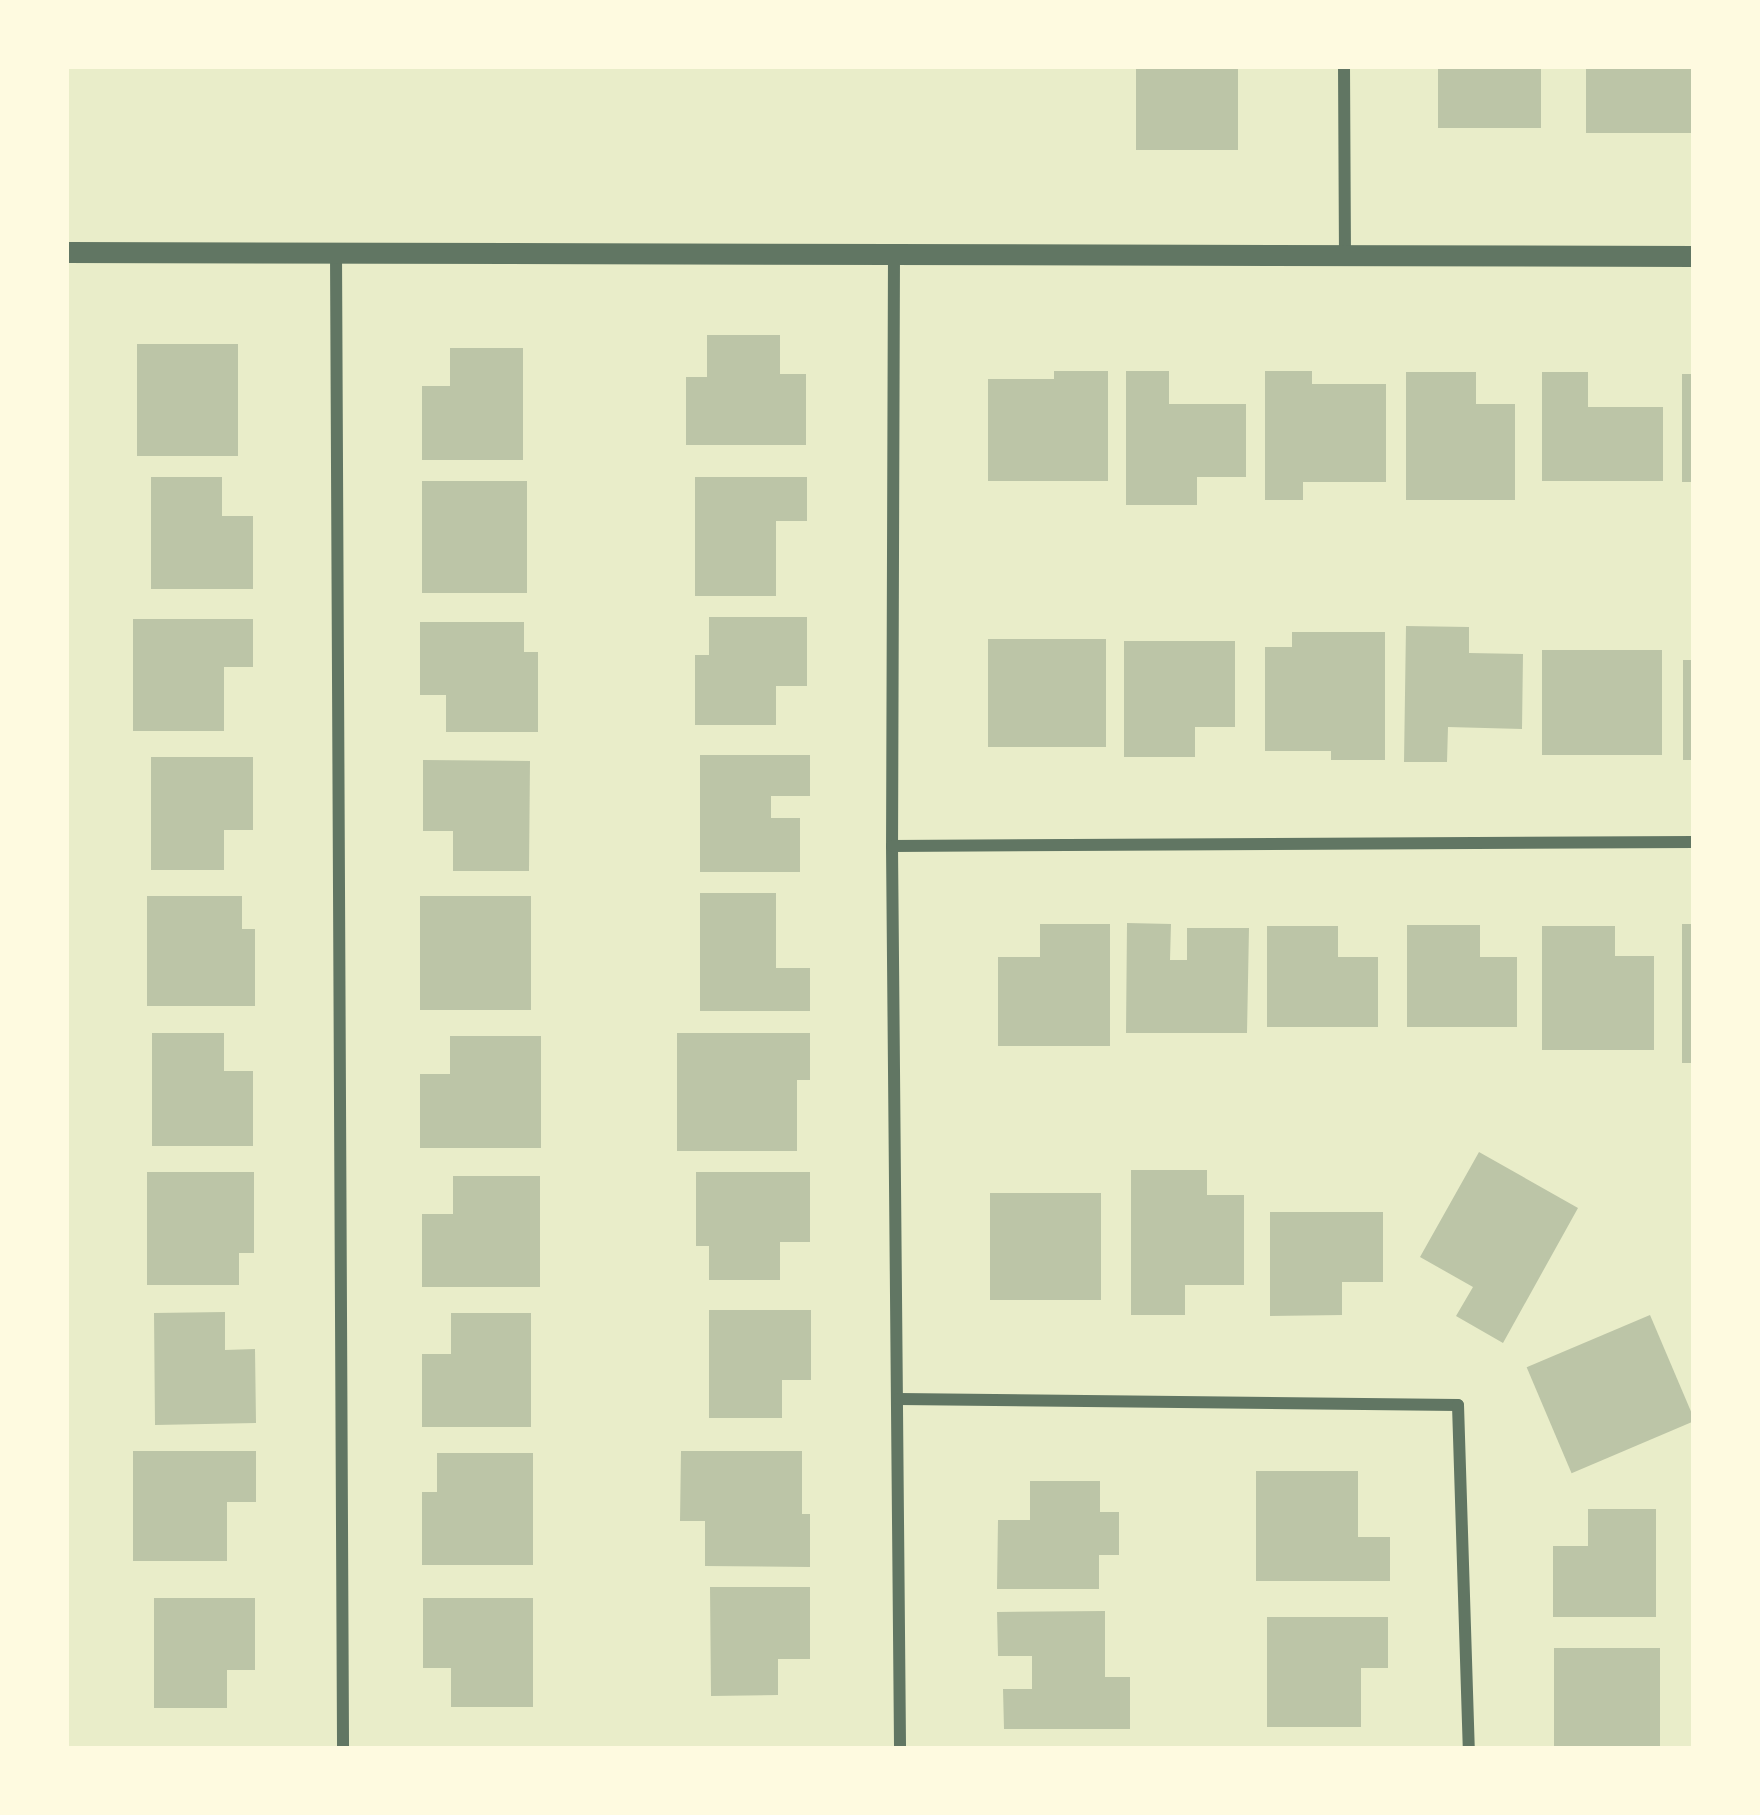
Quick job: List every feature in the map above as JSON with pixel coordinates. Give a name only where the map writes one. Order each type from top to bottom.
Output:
[{"type":"street","points":[[1344,66],[1345,256]]},
{"type":"street","points":[[66,252],[1694,256]]},
{"type":"street","points":[[336,253],[343,1749]]},
{"type":"street","points":[[894,253],[892,846],[900,1749]]},
{"type":"street","points":[[892,846],[1694,842]]},
{"type":"street","points":[[899,1399],[1458,1405],[1469,1749]]},
{"type":"building","points":[[1136,66],[1238,66],[1238,150],[1136,150]]},
{"type":"building","points":[[1438,66],[1541,66],[1541,128],[1438,128]]},
{"type":"building","points":[[1586,66],[1692,66],[1692,133],[1586,133]]},
{"type":"building","points":[[707,335],[780,335],[780,374],[806,374],[806,445],[686,445],[686,377],[707,377]]},
{"type":"building","points":[[137,344],[238,344],[238,456],[137,456]]},
{"type":"building","points":[[450,348],[523,348],[523,460],[422,460],[422,386],[450,386]]},
{"type":"building","points":[[1054,371],[1108,371],[1108,481],[988,481],[988,379],[1054,379]]},
{"type":"building","points":[[1126,371],[1169,371],[1169,404],[1246,404],[1246,477],[1197,477],[1197,505],[1126,505]]},
{"type":"building","points":[[1265,371],[1312,371],[1312,384],[1386,384],[1386,482],[1303,482],[1303,500],[1265,500]]},
{"type":"building","points":[[1406,372],[1476,372],[1476,404],[1515,404],[1515,500],[1406,500]]},
{"type":"building","points":[[1542,372],[1588,372],[1588,407],[1663,407],[1663,481],[1542,481]]},
{"type":"building","points":[[1682,374],[1694,374],[1694,482],[1682,482]]},
{"type":"building","points":[[151,477],[222,477],[222,516],[253,516],[253,589],[151,589]]},
{"type":"building","points":[[695,477],[807,477],[807,521],[776,521],[776,596],[695,596]]},
{"type":"building","points":[[422,481],[527,481],[527,593],[422,593]]},
{"type":"building","points":[[709,617],[807,617],[807,686],[776,686],[776,725],[695,725],[695,655],[709,655]]},
{"type":"building","points":[[133,619],[253,619],[253,667],[224,667],[224,731],[133,731]]},
{"type":"building","points":[[420,622],[524,622],[524,652],[538,652],[538,732],[446,732],[446,695],[420,695]]},
{"type":"building","points":[[1406,626],[1469,627],[1469,653],[1523,654],[1522,729],[1448,727],[1447,762],[1404,762]]},
{"type":"building","points":[[1292,632],[1385,632],[1385,760],[1331,760],[1331,751],[1265,751],[1265,647],[1292,647]]},
{"type":"building","points":[[988,639],[1106,639],[1106,747],[988,747]]},
{"type":"building","points":[[1124,641],[1235,641],[1235,727],[1195,727],[1195,757],[1124,757]]},
{"type":"building","points":[[1542,650],[1662,650],[1662,755],[1542,755]]},
{"type":"building","points":[[1683,660],[1694,660],[1694,760],[1683,760]]},
{"type":"building","points":[[700,755],[810,755],[810,796],[771,796],[771,818],[800,818],[800,872],[700,872]]},
{"type":"building","points":[[151,757],[253,757],[253,830],[224,830],[224,870],[151,870]]},
{"type":"building","points":[[423,760],[530,761],[529,871],[453,871],[453,831],[423,831]]},
{"type":"building","points":[[700,893],[776,893],[776,968],[810,968],[810,1011],[700,1011]]},
{"type":"building","points":[[147,896],[242,896],[242,929],[255,929],[255,1006],[147,1006]]},
{"type":"building","points":[[420,896],[531,896],[531,1010],[420,1010]]},
{"type":"building","points":[[1127,923],[1171,924],[1170,960],[1187,960],[1187,928],[1249,928],[1247,1033],[1126,1033]]},
{"type":"building","points":[[1040,924],[1110,924],[1110,1046],[998,1046],[998,957],[1040,957]]},
{"type":"building","points":[[1682,924],[1694,924],[1694,1063],[1682,1063]]},
{"type":"building","points":[[1407,925],[1480,925],[1480,957],[1517,957],[1517,1027],[1407,1027]]},
{"type":"building","points":[[1267,926],[1338,926],[1338,957],[1378,957],[1378,1027],[1267,1027]]},
{"type":"building","points":[[1542,926],[1615,926],[1615,956],[1654,956],[1654,1050],[1542,1050]]},
{"type":"building","points":[[152,1033],[224,1033],[224,1071],[253,1071],[253,1146],[152,1146]]},
{"type":"building","points":[[677,1033],[810,1033],[810,1080],[797,1080],[797,1151],[677,1151]]},
{"type":"building","points":[[450,1036],[541,1036],[541,1148],[420,1148],[420,1074],[450,1074]]},
{"type":"building","points":[[1479,1152],[1578,1208],[1503,1343],[1456,1316],[1473,1287],[1420,1257]]},
{"type":"building","points":[[1131,1170],[1207,1170],[1207,1195],[1244,1195],[1244,1285],[1185,1285],[1185,1315],[1131,1315]]},
{"type":"building","points":[[147,1172],[254,1172],[254,1253],[239,1253],[239,1285],[147,1285]]},
{"type":"building","points":[[696,1172],[810,1172],[810,1242],[780,1242],[780,1280],[709,1280],[709,1246],[696,1246]]},
{"type":"building","points":[[453,1176],[540,1176],[540,1287],[422,1287],[422,1214],[453,1214]]},
{"type":"building","points":[[990,1193],[1101,1193],[1101,1300],[990,1300]]},
{"type":"building","points":[[1270,1212],[1383,1212],[1383,1282],[1342,1282],[1342,1315],[1270,1316]]},
{"type":"building","points":[[709,1310],[811,1310],[811,1380],[782,1380],[782,1418],[709,1418]]},
{"type":"building","points":[[225,1312],[225,1350],[255,1349],[256,1423],[155,1425],[154,1313]]},
{"type":"building","points":[[451,1313],[531,1313],[531,1427],[422,1427],[422,1354],[451,1354]]},
{"type":"building","points":[[1650,1315],[1694,1421],[1572,1473],[1527,1367]]},
{"type":"building","points":[[133,1451],[256,1451],[256,1502],[227,1502],[227,1561],[133,1561]]},
{"type":"building","points":[[681,1451],[802,1451],[802,1514],[810,1514],[810,1567],[705,1566],[705,1521],[680,1521]]},
{"type":"building","points":[[437,1453],[533,1453],[533,1565],[422,1565],[422,1492],[437,1492]]},
{"type":"building","points":[[1256,1471],[1358,1471],[1358,1537],[1390,1537],[1390,1581],[1256,1581]]},
{"type":"building","points":[[1030,1481],[1100,1481],[1100,1512],[1119,1512],[1119,1555],[1099,1555],[1099,1589],[997,1589],[998,1520],[1030,1520]]},
{"type":"building","points":[[1588,1509],[1656,1509],[1656,1617],[1553,1617],[1553,1546],[1588,1546]]},
{"type":"building","points":[[710,1587],[810,1587],[810,1659],[778,1659],[778,1695],[711,1696]]},
{"type":"building","points":[[154,1598],[255,1598],[255,1670],[227,1670],[227,1708],[154,1708]]},
{"type":"building","points":[[423,1598],[533,1598],[533,1707],[451,1707],[451,1668],[423,1668]]},
{"type":"building","points":[[1105,1611],[1105,1677],[1130,1677],[1130,1729],[1004,1729],[1003,1689],[1032,1689],[1032,1656],[998,1656],[997,1612]]},
{"type":"building","points":[[1267,1617],[1388,1617],[1388,1668],[1361,1668],[1361,1727],[1267,1727]]},
{"type":"building","points":[[1554,1648],[1660,1648],[1660,1749],[1554,1749]]}]
